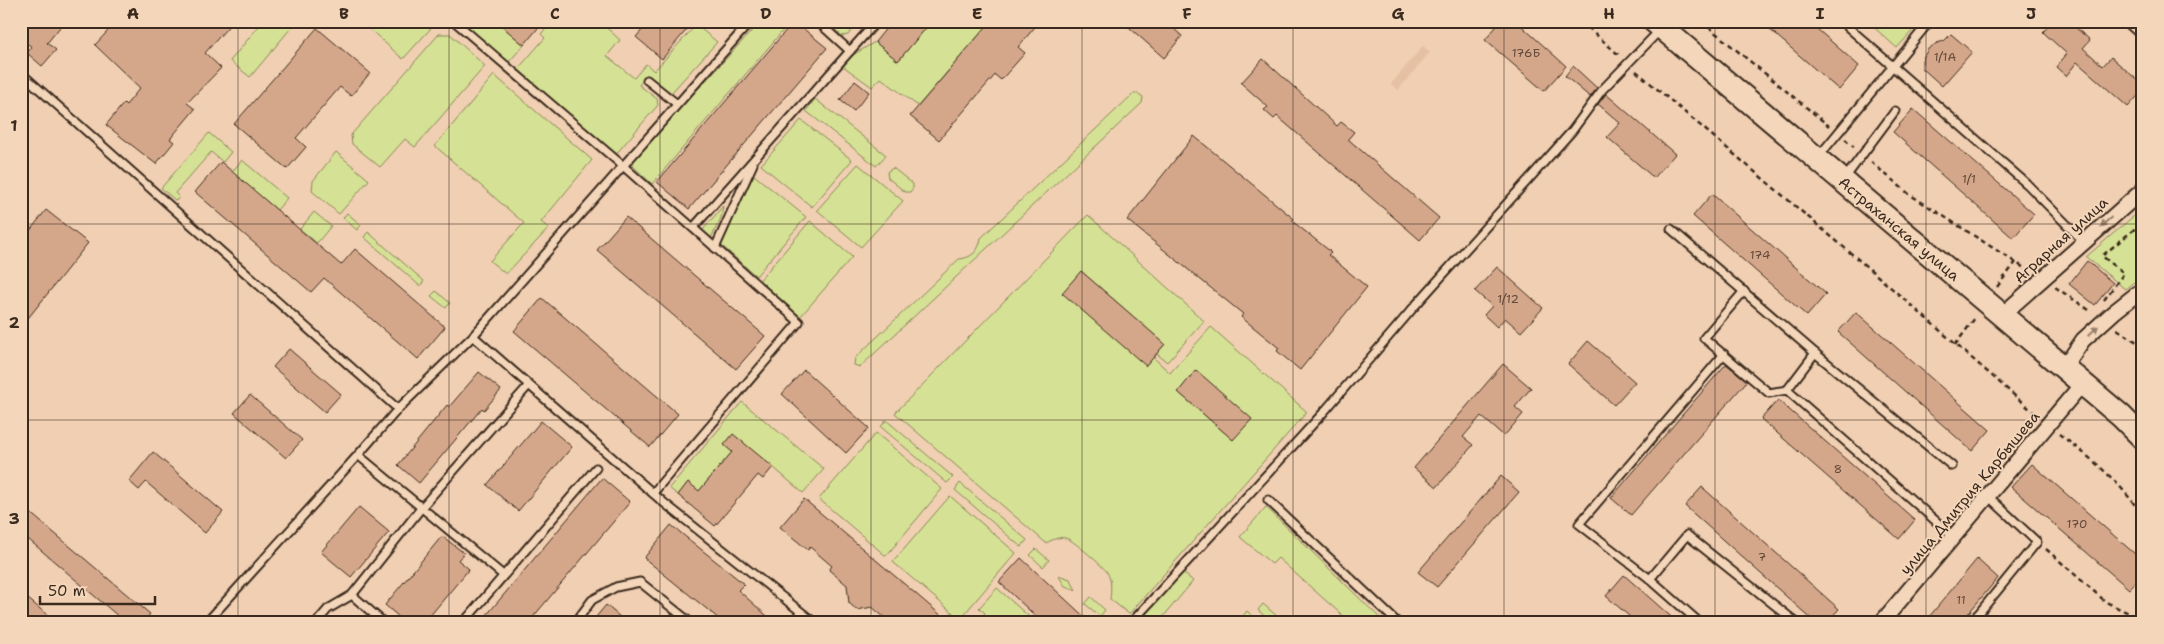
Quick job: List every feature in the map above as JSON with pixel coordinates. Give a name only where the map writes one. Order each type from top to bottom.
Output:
[{"type":"main road","name":"Астраханская улица","points":[[1661,24],[2063,369],[2121,416],[2143,438]]},
{"type":"street","name":"Аграрная улица","points":[[2002,315],[2143,190]]},
{"type":"street","points":[[2063,369],[2099,317],[2143,289]]},
{"type":"street","name":"улица Дмитрия Карбышева","points":[[1881,623],[1989,497],[2082,384]]},
{"type":"lane","points":[[454,21],[622,165],[799,322],[652,493]]},
{"type":"lane","points":[[206,623],[398,408],[473,336],[751,21]]},
{"type":"lane","points":[[816,21],[850,51]]},
{"type":"lane","points":[[693,228],[877,21]]},
{"type":"lane","points":[[1841,21],[2027,184],[2084,242]]},
{"type":"lane","points":[[1817,158],[1930,21]]},
{"type":"lane","points":[[2125,21],[2143,37]]},
{"type":"lane","points":[[1131,623],[1323,414],[1414,307],[1572,132],[1602,90],[1628,64],[1661,24]]},
{"type":"lane","points":[[21,73],[398,408]]},
{"type":"lane","points":[[647,80],[676,104]]},
{"type":"lane","points":[[1843,181],[1895,112]]},
{"type":"lane","points":[[716,248],[756,157]]},
{"type":"lane","points":[[1671,229],[1815,353],[1952,466]]},
{"type":"lane","points":[[1744,291],[1704,338],[1769,393],[1787,390],[1815,353]]},
{"type":"lane","points":[[473,336],[652,493],[815,623]]},
{"type":"lane","points":[[1700,623],[1650,579],[1579,524],[1724,354]]},
{"type":"lane","points":[[316,623],[328,609],[352,595],[422,507],[528,386]]},
{"type":"lane","points":[[1787,390],[1954,537]]},
{"type":"lane","points":[[358,455],[503,575]]},
{"type":"lane","points":[[463,623],[596,468]]},
{"type":"lane","points":[[1971,623],[2037,542],[1989,497]]},
{"type":"lane","points":[[1268,500],[1398,623]]},
{"type":"lane","points":[[1650,579],[1687,535],[1797,623]]},
{"type":"lane","points":[[575,623],[592,600],[616,587],[640,582],[691,623]]},
{"type":"lane","points":[[352,595],[384,623]]},
{"type":"lane","points":[[1977,615],[1986,623]]},
{"type":"path","points":[[1581,21],[1628,64],[2049,425],[2098,463],[2136,506],[2143,517]]},
{"type":"path","points":[[1701,21],[1909,194],[2043,279],[2143,346]]},
{"type":"path","points":[[2099,317],[2124,273],[2102,256],[2143,222]]},
{"type":"path","points":[[2037,542],[2106,602],[2143,620]]},
{"type":"shaded area","points":[[1423,46],[1430,52],[1398,90],[1391,84]]},
{"type":"green space","points":[[263,21],[296,22],[250,77],[230,61]]},
{"type":"green space","points":[[364,21],[432,21],[432,27],[403,59],[363,23]]},
{"type":"green space","points":[[457,21],[496,21],[524,45],[506,65]]},
{"type":"green space","points":[[552,21],[599,21],[620,40],[607,56],[634,78],[646,64],[654,71],[696,25],[717,42],[671,93],[647,75],[639,85],[657,99],[658,105],[616,154],[518,69],[545,38],[541,34]]},
{"type":"green space","points":[[761,21],[791,21],[652,184],[632,165],[633,159]]},
{"type":"green space","points":[[826,21],[859,21],[848,35],[842,36]]},
{"type":"green space","points":[[932,21],[991,21],[918,106],[881,78],[872,87],[843,66],[851,56],[875,42],[898,61]]},
{"type":"green space","points":[[1867,21],[1921,21],[1897,48]]},
{"type":"green space","points":[[439,34],[450,34],[485,66],[415,147],[405,139],[380,167],[352,144],[351,135]]},
{"type":"green space","points":[[494,75],[592,160],[541,222],[549,228],[506,274],[490,261],[524,223],[435,146]]},
{"type":"green space","points":[[1137,93],[1143,97],[1142,103],[860,367],[854,365],[855,358],[959,259],[974,253],[979,247],[981,238],[1133,94]]},
{"type":"green space","points":[[815,99],[886,155],[876,166],[806,111]]},
{"type":"green space","points":[[801,120],[852,160],[812,207],[761,165]]},
{"type":"green space","points":[[209,133],[231,152],[223,162],[211,152],[175,193],[179,197],[176,201],[161,188]]},
{"type":"green space","points":[[336,152],[369,180],[339,214],[312,191],[313,181]]},
{"type":"green space","points":[[242,160],[287,198],[277,210],[232,172]]},
{"type":"green space","points":[[858,164],[903,201],[861,247],[817,210]]},
{"type":"green space","points":[[893,168],[913,184],[910,192],[905,192],[888,178],[887,172]]},
{"type":"green space","points":[[754,175],[806,217],[756,276],[720,244]]},
{"type":"green space","points":[[723,206],[721,218],[711,238],[702,231]]},
{"type":"green space","points":[[2143,208],[2143,275],[2125,289],[2086,257]]},
{"type":"green space","points":[[314,212],[331,226],[317,243],[300,229]]},
{"type":"green space","points":[[347,213],[361,225],[357,230],[343,218]]},
{"type":"green space","points":[[1088,215],[1204,321],[1167,362],[1157,354],[1154,358],[1170,373],[1211,327],[1307,412],[1129,614],[1110,599],[1109,575],[1089,554],[1065,538],[1057,538],[1046,543],[895,413]],"holes":[[[1081,271],[1165,344],[1146,366]],[[1196,371],[1233,440],[1178,392]]]},
{"type":"green space","points":[[810,221],[852,257],[800,317],[759,281]]},
{"type":"green space","points":[[368,232],[424,281],[420,286],[364,237]]},
{"type":"green space","points":[[436,291],[450,303],[446,308],[431,296]]},
{"type":"green space","points":[[742,402],[824,469],[803,493],[773,467],[732,452],[699,491],[688,482],[678,495],[669,488]]},
{"type":"green space","points":[[886,420],[953,477],[947,483],[881,427]]},
{"type":"green space","points":[[876,433],[942,489],[886,556],[819,499]]},
{"type":"green space","points":[[960,483],[1027,540],[1021,547],[955,490]]},
{"type":"green space","points":[[950,496],[1016,553],[960,619],[893,562]]},
{"type":"green space","points":[[1266,507],[1385,623],[1351,623],[1278,558],[1272,564],[1240,537]]},
{"type":"green space","points":[[1036,549],[1049,560],[1043,567],[1030,555]]},
{"type":"green space","points":[[1181,571],[1193,581],[1158,623],[1138,623]]},
{"type":"green space","points":[[1058,575],[1070,579],[1076,590],[1065,586]]},
{"type":"green space","points":[[997,588],[1036,623],[977,623],[985,613],[979,608]]},
{"type":"green space","points":[[1091,597],[1105,610],[1100,616],[1085,604]]},
{"type":"green space","points":[[1263,604],[1285,623],[1272,623],[1258,610]]},
{"type":"green space","points":[[1247,611],[1260,623],[1241,623],[1239,621]]},
{"type":"building","points":[[21,21],[65,21],[47,43],[56,50],[42,66],[27,53],[32,47],[21,39]]},
{"type":"building","points":[[117,21],[233,21],[205,53],[221,68],[187,103],[195,109],[170,139],[174,142],[156,164],[106,125],[124,103],[126,105],[140,88],[95,45]]},
{"type":"building","points":[[496,21],[531,21],[538,28],[524,45]]},
{"type":"building","points":[[650,21],[694,21],[662,59],[636,37]]},
{"type":"building","points":[[794,21],[827,48],[689,209],[657,182]]},
{"type":"building","points":[[892,21],[932,21],[898,61],[875,42]]},
{"type":"building","points":[[991,21],[1040,21],[1018,47],[1025,53],[1001,80],[995,75],[939,140],[910,116]]},
{"type":"building","points":[[1122,21],[1165,21],[1182,36],[1164,58]]},
{"type":"building","points":[[1501,21],[1516,21],[1566,66],[1544,91],[1485,40]]},
{"type":"building","points":[[1760,21],[1808,21],[1859,66],[1839,90]]},
{"type":"building","points":[[2053,21],[2068,21],[2090,40],[2083,48],[2103,66],[2111,57],[2143,85],[2143,90],[2128,107],[2077,62],[2066,76],[2056,67],[2067,54],[2043,32]]},
{"type":"building","points":[[317,28],[370,73],[351,96],[340,87],[296,138],[306,147],[287,169],[234,124]]},
{"type":"building","points":[[1951,34],[1972,52],[1942,86],[1922,68],[1922,60],[1928,49],[1944,41]]},
{"type":"building","points":[[1263,59],[1337,126],[1341,122],[1354,132],[1348,139],[1439,218],[1420,240],[1277,116],[1274,119],[1264,110],[1268,107],[1241,83]]},
{"type":"building","points":[[1573,66],[1597,88],[1590,97],[1565,76]]},
{"type":"building","points":[[855,81],[869,92],[854,111],[840,100]]},
{"type":"building","points":[[1606,94],[1675,154],[1654,178],[1607,137],[1620,123],[1598,104]]},
{"type":"building","points":[[1913,109],[2034,214],[2013,238],[1893,132]]},
{"type":"building","points":[[1194,136],[1294,219],[1292,221],[1331,252],[1328,255],[1367,287],[1300,370],[1277,351],[1279,348],[1241,317],[1243,314],[1127,220]]},
{"type":"building","points":[[221,162],[341,265],[355,249],[445,327],[418,359],[324,278],[311,292],[195,192]]},
{"type":"building","points":[[1712,194],[1826,294],[1807,316],[1693,216]]},
{"type":"building","points":[[46,210],[88,243],[21,327],[21,242]]},
{"type":"building","points":[[626,217],[765,336],[736,369],[597,250]]},
{"type":"building","points":[[2087,261],[2113,283],[2095,305],[2069,284]]},
{"type":"building","points":[[1497,267],[1543,308],[1521,332],[1505,318],[1497,327],[1484,315],[1492,306],[1475,291]]},
{"type":"building","points":[[1081,271],[1165,344],[1146,366],[1062,293]]},
{"type":"building","points":[[542,298],[678,414],[650,447],[514,331]]},
{"type":"building","points":[[1856,312],[1990,430],[1972,451],[1838,332]]},
{"type":"building","points":[[1588,341],[1635,382],[1614,405],[1568,364]]},
{"type":"building","points":[[289,349],[341,394],[325,412],[273,367]]},
{"type":"building","points":[[1503,364],[1531,388],[1515,407],[1523,414],[1504,436],[1481,416],[1463,437],[1473,445],[1437,487],[1414,468]]},
{"type":"building","points":[[1726,364],[1747,381],[1631,515],[1611,498]]},
{"type":"building","points":[[804,370],[869,428],[846,453],[782,394]]},
{"type":"building","points":[[1196,370],[1252,419],[1233,440],[1178,392]]},
{"type":"building","points":[[479,372],[501,390],[484,410],[482,408],[419,483],[398,465],[447,405],[449,407]]},
{"type":"building","points":[[250,395],[302,440],[286,458],[234,413]]},
{"type":"building","points":[[1778,400],[1915,520],[1899,539],[1761,419]]},
{"type":"building","points":[[541,421],[572,447],[518,511],[487,485]]},
{"type":"building","points":[[733,434],[773,467],[763,479],[758,475],[715,526],[678,495],[688,482],[699,491],[732,452],[724,445]]},
{"type":"building","points":[[153,452],[223,512],[205,533],[146,482],[139,490],[129,481]]},
{"type":"building","points":[[2032,464],[2143,561],[2143,574],[2129,589],[2011,487]]},
{"type":"building","points":[[1501,476],[1519,492],[1437,587],[1418,572]]},
{"type":"building","points":[[602,478],[630,502],[528,623],[480,623]]},
{"type":"building","points":[[1702,487],[1839,609],[1826,623],[1816,623],[1685,506]]},
{"type":"building","points":[[804,499],[950,623],[891,623],[872,607],[857,610],[849,603],[847,585],[829,570],[832,566],[810,547],[808,550],[780,527]]},
{"type":"building","points":[[21,505],[150,614],[143,623],[126,623],[21,533]]},
{"type":"building","points":[[359,507],[389,532],[351,577],[321,552]]},
{"type":"building","points":[[671,525],[744,584],[738,590],[775,623],[724,623],[644,558]]},
{"type":"building","points":[[442,536],[464,553],[458,560],[469,569],[424,623],[406,623],[385,605]]},
{"type":"building","points":[[1021,558],[1091,623],[1043,623],[999,582]]},
{"type":"building","points":[[1977,559],[1998,578],[1960,623],[1924,623]]},
{"type":"building","points":[[1624,575],[1678,623],[1637,623],[1606,596]]},
{"type":"building","points":[[21,593],[57,623],[21,623]]},
{"type":"building","points":[[606,605],[627,623],[591,623]]}]
